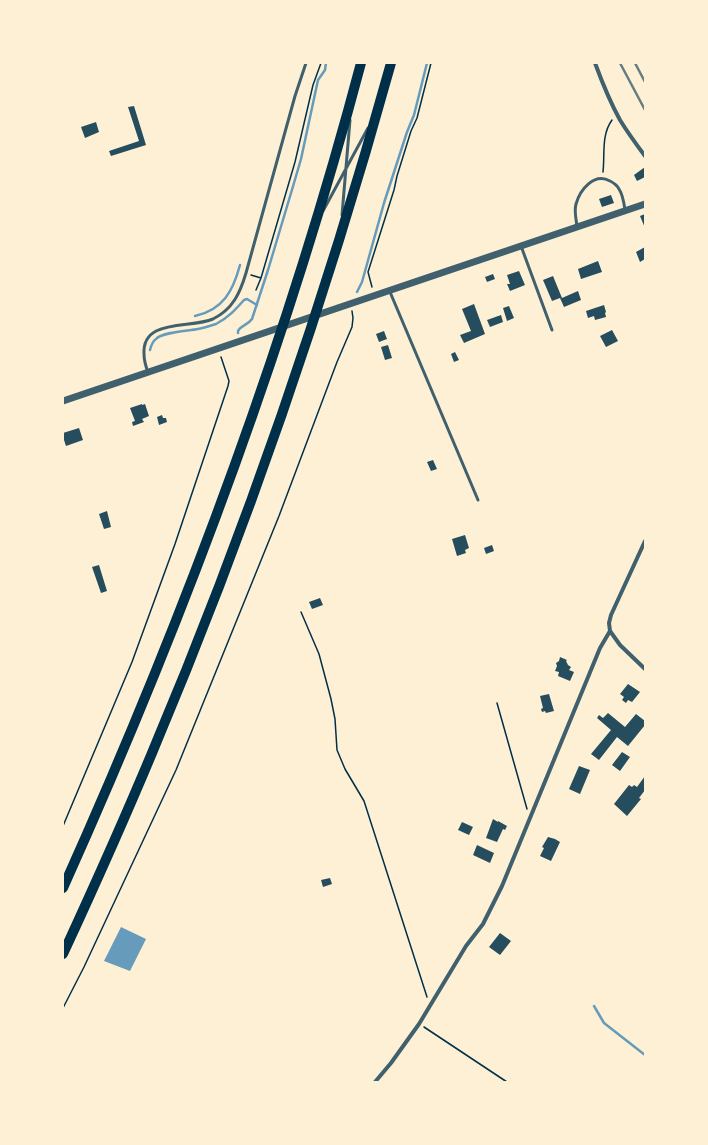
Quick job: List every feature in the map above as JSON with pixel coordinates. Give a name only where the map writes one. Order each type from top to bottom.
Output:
[{"type":"highway","points":[[63,888],[124,749],[218,514],[278,341],[314,228],[361,63]]},
{"type":"highway","points":[[63,954],[123,821],[179,690],[246,515],[284,409],[341,236],[391,63]]},
{"type":"street","points":[[595,63],[618,115],[631,138],[645,156]]},
{"type":"street","points":[[63,401],[645,204]]},
{"type":"street","points":[[645,541],[611,615],[609,623],[610,631],[620,645],[645,669]]},
{"type":"street","points":[[375,1082],[420,1024],[466,946],[484,924],[502,886],[600,648],[610,631]]},
{"type":"lane","points":[[148,372],[144,360],[144,348],[145,342],[151,334],[160,329],[200,323],[212,319],[230,306],[236,299],[243,284],[293,103],[306,63]]},
{"type":"lane","points":[[341,236],[351,102]]},
{"type":"lane","points":[[314,228],[378,109]]},
{"type":"lane","points":[[577,226],[575,214],[576,204],[581,192],[593,181],[601,178],[607,179],[619,188],[625,210]]},
{"type":"lane","points":[[521,245],[552,330]]},
{"type":"lane","points":[[389,290],[478,500]]},
{"type":"path","points":[[63,63],[68,63]]},
{"type":"path","points":[[256,290],[261,278],[295,162],[313,85],[321,63]]},
{"type":"path","points":[[374,295],[368,272],[411,130],[417,118],[431,63]]},
{"type":"path","points":[[602,178],[605,132],[608,125],[618,115]]},
{"type":"path","points":[[246,273],[261,278]]},
{"type":"path","points":[[63,1008],[84,967],[176,770],[250,590],[337,362],[352,327],[354,318],[349,304]]},
{"type":"path","points":[[63,826],[132,662],[175,544],[228,386],[228,381],[218,349]]},
{"type":"path","points":[[301,612],[319,654],[331,699],[335,719],[337,750],[345,769],[364,801],[430,1006]]},
{"type":"path","points":[[497,703],[526,808],[531,816]]},
{"type":"path","points":[[420,1024],[507,1082]]},
{"type":"water","points":[[121,927],[146,939],[130,971],[104,961]]},
{"type":"building","points":[[134,106],[146,145],[111,156],[109,151],[139,141],[128,107]]},
{"type":"building","points":[[96,122],[99,132],[85,138],[81,127]]},
{"type":"building","points":[[645,167],[645,177],[637,181],[634,175]]},
{"type":"building","points":[[611,195],[614,203],[602,207],[599,199]]},
{"type":"building","points":[[645,214],[645,228],[640,216]]},
{"type":"building","points":[[645,247],[645,259],[640,262],[636,252]]},
{"type":"building","points":[[598,261],[602,272],[581,279],[578,269]]},
{"type":"building","points":[[519,271],[525,285],[510,291],[507,284],[510,284],[507,275]]},
{"type":"building","points":[[493,274],[495,279],[487,282],[485,277]]},
{"type":"building","points":[[553,276],[562,298],[578,291],[581,300],[564,307],[560,298],[552,301],[543,280]]},
{"type":"building","points":[[474,304],[485,334],[464,343],[460,335],[471,331],[462,309]]},
{"type":"building","points":[[604,305],[606,317],[595,320],[594,316],[588,318],[586,311]]},
{"type":"building","points":[[509,306],[514,318],[507,321],[503,308]]},
{"type":"building","points":[[501,315],[503,322],[490,327],[487,320]]},
{"type":"building","points":[[612,330],[618,341],[606,347],[600,336]]},
{"type":"building","points":[[384,331],[387,339],[379,342],[376,334]]},
{"type":"building","points":[[388,345],[392,358],[385,360],[381,347]]},
{"type":"building","points":[[455,352],[459,360],[454,362],[451,354]]},
{"type":"building","points":[[145,404],[149,416],[142,419],[144,422],[133,426],[132,422],[135,421],[130,408]]},
{"type":"building","points":[[162,415],[163,418],[166,418],[167,422],[159,425],[157,417]]},
{"type":"building","points":[[79,428],[83,440],[66,446],[63,440],[63,433]]},
{"type":"building","points":[[433,460],[437,469],[431,471],[427,462]]},
{"type":"building","points":[[107,511],[111,527],[104,529],[99,514]]},
{"type":"building","points":[[465,535],[469,548],[465,550],[466,553],[457,556],[452,539]]},
{"type":"building","points":[[492,545],[494,551],[486,554],[484,548]]},
{"type":"building","points":[[99,565],[107,591],[101,593],[92,567]]},
{"type":"building","points":[[320,598],[323,605],[312,609],[309,602]]},
{"type":"building","points":[[560,657],[567,660],[568,665],[571,667],[569,670],[574,672],[570,681],[558,676],[559,672],[555,671],[557,666],[556,663],[559,661]]},
{"type":"building","points":[[628,684],[640,692],[632,702],[628,700],[626,703],[622,700],[624,697],[620,694]]},
{"type":"building","points":[[549,694],[554,711],[546,713],[545,711],[542,712],[541,709],[543,708],[540,696]]},
{"type":"building","points":[[608,713],[625,727],[636,714],[645,721],[645,725],[628,746],[617,737],[599,760],[591,754],[611,730],[597,718],[599,715],[603,718]]},
{"type":"building","points":[[622,752],[630,757],[620,771],[612,765]]},
{"type":"building","points":[[579,766],[590,770],[580,794],[569,789]]},
{"type":"building","points":[[645,776],[645,790],[639,798],[641,799],[627,816],[614,804],[629,785],[632,787],[634,785],[637,787]]},
{"type":"building","points":[[493,819],[507,826],[505,830],[503,829],[497,842],[486,838]]},
{"type":"building","points":[[462,822],[473,827],[469,835],[458,830]]},
{"type":"building","points":[[548,837],[560,842],[551,861],[540,856],[544,848],[542,847]]},
{"type":"building","points":[[477,845],[494,853],[490,863],[473,855]]},
{"type":"building","points":[[330,878],[332,884],[323,887],[321,880]]},
{"type":"building","points":[[500,933],[511,941],[500,955],[489,947]]},
{"type":"waterway","points":[[238,333],[239,329],[249,323],[252,319],[268,270],[301,159],[318,80],[325,70],[326,63]]},
{"type":"waterway","points":[[357,292],[362,282],[384,203],[414,115],[427,63]]},
{"type":"waterway","points":[[195,316],[205,313],[220,304],[230,291],[240,265]]},
{"type":"waterway","points":[[150,350],[152,344],[159,337],[176,332],[200,329],[220,322],[235,310],[244,300],[247,299],[257,305]]},
{"type":"waterway","points":[[594,1006],[604,1023],[645,1055]]},
{"type":"railway","points":[[620,63],[645,110]]},
{"type":"railway","points":[[635,63],[645,82]]}]
